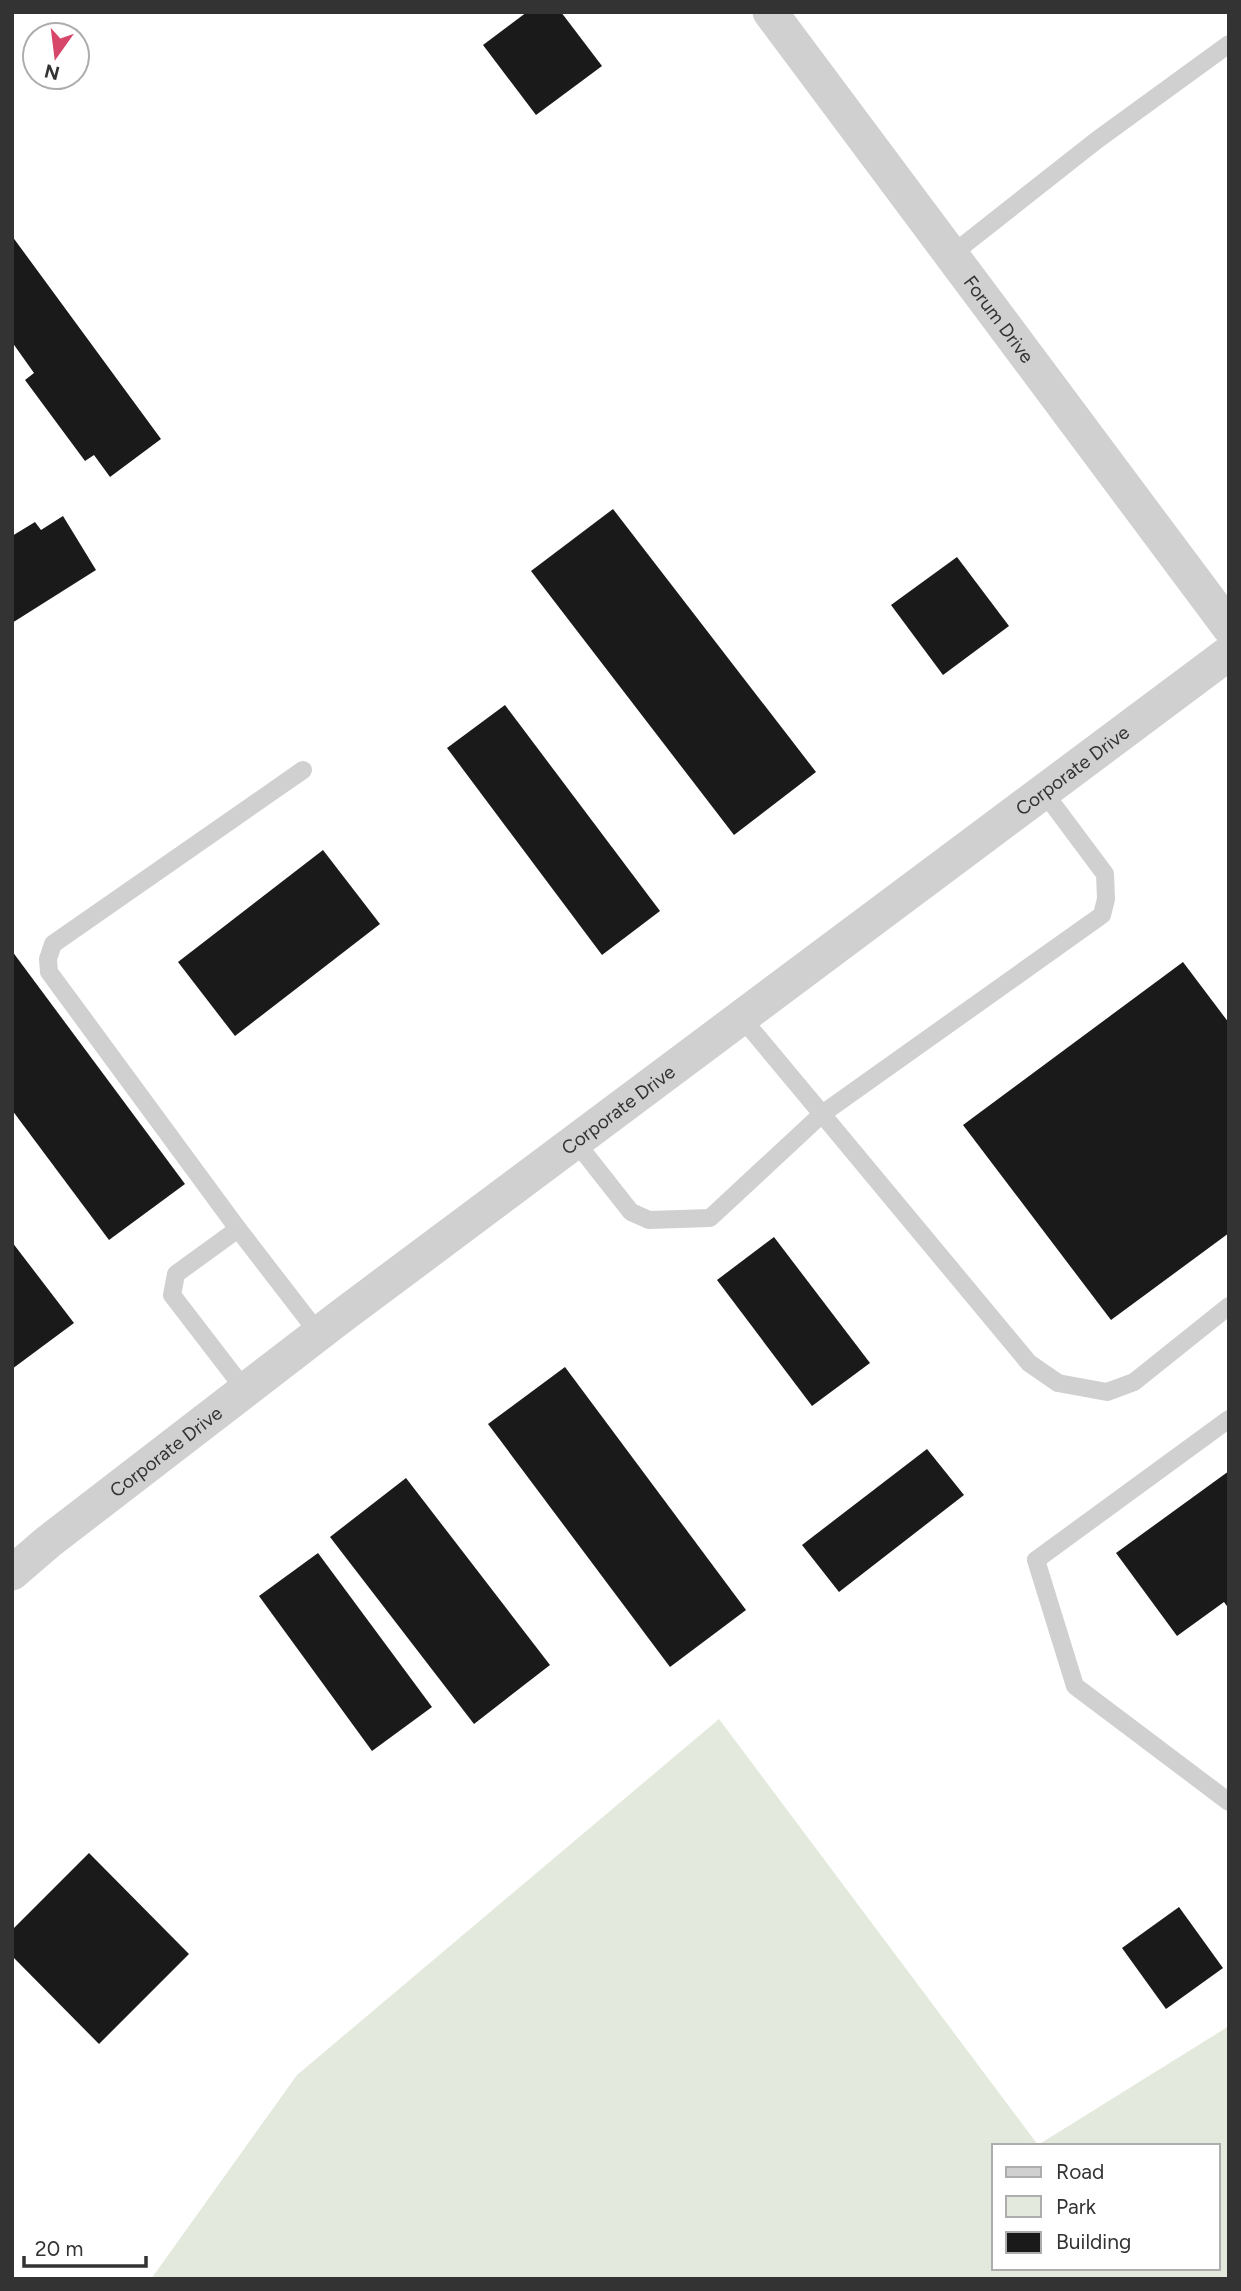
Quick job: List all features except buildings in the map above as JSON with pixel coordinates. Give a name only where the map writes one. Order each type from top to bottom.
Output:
[{"type":"street","name":"Forum Drive","points":[[770,12],[1229,627]]},
{"type":"street","name":"Corporate Drive","points":[[12,1573],[48,1542],[319,1334],[1229,653]]},
{"type":"lane","points":[[951,255],[1097,139],[1229,44]]},
{"type":"lane","points":[[303,770],[53,944],[48,959],[49,972],[238,1229],[319,1334]]},
{"type":"lane","points":[[575,1141],[631,1212],[649,1220],[710,1218],[822,1114],[1102,915],[1106,899],[1105,874],[1043,791]]},
{"type":"lane","points":[[741,1017],[1029,1363],[1058,1383],[1107,1392],[1134,1382],[1229,1306]]},
{"type":"lane","points":[[238,1229],[176,1274],[172,1295],[245,1390]]},
{"type":"lane","points":[[1229,1419],[1036,1560],[1075,1686],[1229,1802]]},
{"type":"green space","points":[[719,1719],[1037,2144],[992,2144],[992,2270],[1220,2270],[1220,2144],[1040,2144],[1229,2026],[1229,2279],[151,2279],[297,2075]]}]
